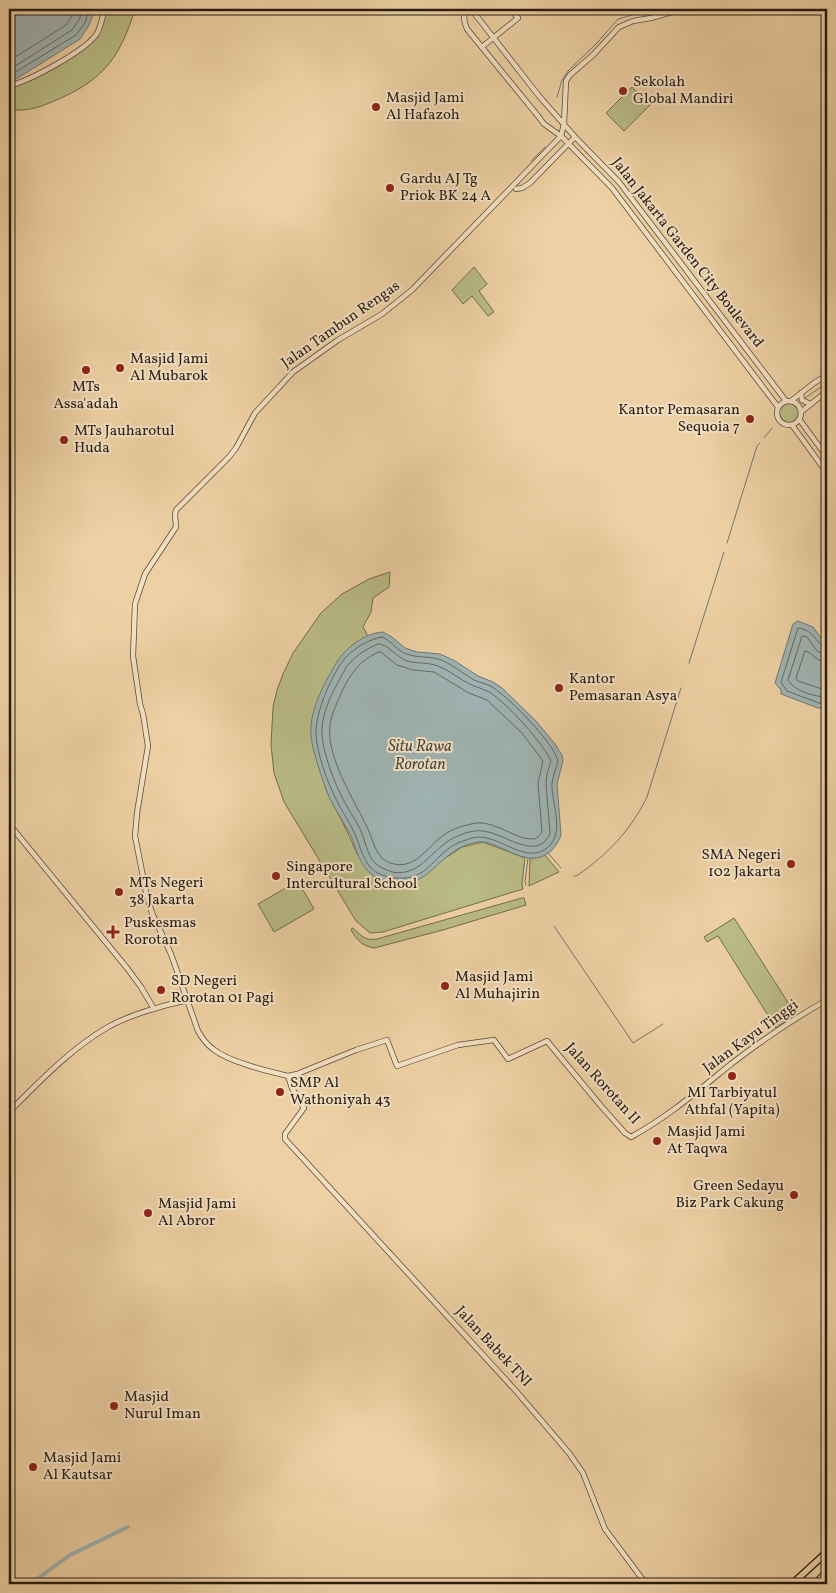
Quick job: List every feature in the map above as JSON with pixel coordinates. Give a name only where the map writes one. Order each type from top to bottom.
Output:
[{"type":"highway","points":[[792,1584],[827,1552]]},
{"type":"highway","points":[[815,1584],[827,1572]]},
{"type":"street","points":[[9,86],[44,71],[89,42],[98,33],[104,9]]},
{"type":"street","name":"Jalan Jakarta Garden City Boulevard","points":[[466,9],[464,20],[468,29],[482,47],[544,124],[561,136],[612,188],[778,408]]},
{"type":"street","name":"Jalan Jakarta Garden City Boulevard","points":[[471,9],[539,96],[575,137],[619,182],[789,401]]},
{"type":"street","points":[[482,47],[518,18],[510,9]]},
{"type":"street","points":[[561,136],[564,124],[566,81],[570,75],[600,48],[618,27],[633,21],[682,9]]},
{"type":"street","name":"Jalan Tambun Rengas","points":[[188,1000],[171,954],[148,904],[136,844],[137,813],[148,741],[133,656],[135,604],[145,574],[176,527],[176,510],[229,457],[255,413],[275,390],[293,372],[338,340],[382,314],[412,290],[561,136]]},
{"type":"street","points":[[516,189],[530,183],[575,137]]},
{"type":"street","points":[[800,420],[792,425],[785,425],[780,422],[777,415],[778,408],[789,401],[802,397],[827,375]]},
{"type":"street","points":[[801,412],[827,391]]},
{"type":"street","points":[[802,397],[810,404]]},
{"type":"street","points":[[789,401],[798,405],[801,412],[800,420],[827,456]]},
{"type":"street","points":[[792,425],[827,472]]},
{"type":"street","points":[[797,431],[798,426],[804,425]]},
{"type":"street","points":[[9,824],[127,968],[154,1009]]},
{"type":"street","points":[[9,1112],[43,1078],[99,1033],[117,1023],[154,1009],[188,1000],[201,1036],[214,1051],[229,1058],[288,1076]]},
{"type":"street","name":"Jalan Kayu Tinggi","points":[[692,1096],[779,1029],[827,1000]]},
{"type":"street","name":"Jalan Rorotan II","points":[[288,1076],[365,1046],[387,1040],[397,1066],[466,1043],[494,1040],[508,1059],[547,1041],[601,1106],[629,1136],[650,1125],[692,1096]]},
{"type":"street","name":"Jalan Babek TNI","points":[[288,1076],[292,1088],[304,1108],[284,1136],[285,1139],[521,1396],[576,1463],[588,1484],[605,1529],[646,1584]]},
{"type":"green space","points":[[105,9],[135,9],[124,39],[110,63],[90,82],[61,98],[36,108],[9,110],[9,86],[15,85],[70,55],[98,33]]},
{"type":"green space","points":[[632,87],[650,105],[624,131],[606,113]]},
{"type":"green space","points":[[474,267],[487,284],[479,291],[494,312],[488,316],[472,296],[463,304],[452,290]]},
{"type":"green space","points":[[789,401],[798,404],[801,413],[798,422],[789,425],[780,422],[777,413],[780,404]]},
{"type":"green space","points":[[390,572],[389,587],[373,598],[371,612],[363,627],[368,636],[359,641],[325,787],[357,854],[447,857],[462,847],[483,842],[525,858],[523,889],[383,932],[370,933],[356,921],[284,802],[274,773],[271,745],[273,707],[277,690],[293,653],[321,613],[342,594],[369,579]]},
{"type":"green space","points":[[545,855],[559,872],[529,886],[530,859]]},
{"type":"green space","points":[[298,881],[314,909],[274,932],[258,904]]},
{"type":"green space","points":[[524,898],[526,905],[374,948],[360,942],[351,930],[352,928],[354,929],[367,939],[377,939]]},
{"type":"green space","points":[[734,918],[796,1015],[776,1028],[718,936],[707,942],[704,937]]},
{"type":"water","points":[[9,9],[95,9],[89,25],[80,39],[13,81],[9,81]]},
{"type":"water","points":[[798,621],[813,627],[827,646],[827,708],[818,708],[781,694],[781,690],[775,683],[793,624]]},
{"type":"water","name":"Situ Rawa Rorotan","points":[[383,632],[405,648],[417,652],[440,654],[478,676],[493,682],[502,688],[536,721],[555,744],[562,755],[563,761],[557,784],[561,835],[551,851],[543,856],[526,858],[493,844],[482,842],[469,844],[457,849],[429,873],[408,883],[396,883],[380,879],[373,876],[364,866],[350,834],[326,789],[313,748],[311,727],[318,699],[339,659],[355,643],[369,635]]},
{"type":"waterway","points":[[557,97],[562,80],[568,71],[618,19],[665,9]]},
{"type":"waterway","points":[[531,161],[545,147]]},
{"type":"waterway","points":[[805,398],[827,383]]},
{"type":"waterway","points":[[764,438],[772,428]]},
{"type":"waterway","points":[[727,543],[757,446],[760,443]]},
{"type":"waterway","points":[[689,663],[724,552]]},
{"type":"waterway","points":[[574,876],[589,867],[609,850],[626,831],[647,797],[681,688]]},
{"type":"waterway","points":[[548,853],[561,868]]},
{"type":"waterway","points":[[526,885],[528,858]]},
{"type":"waterway","points":[[554,926],[633,1043],[663,1024]]},
{"type":"waterway","points":[[30,1584],[70,1555],[128,1527]]},
{"type":"waterway","points":[[158,1584],[161,1581]]},
{"type":"place","name":"Sekolah Global Mandiri","points":[[623,91]]},
{"type":"place","name":"Masjid Jami Al Hafazoh","points":[[376,107]]},
{"type":"place","name":"Gardu AJ Tg Priok BK 24 A","points":[[390,188]]},
{"type":"place","name":"Masjid Jami Al Mubarok","points":[[120,368]]},
{"type":"place","name":"MTs Assa'adah","points":[[86,370]]},
{"type":"place","name":"Kantor Pemasaran Sequoia 7","points":[[750,419]]},
{"type":"place","name":"MTs Jauharotul Huda","points":[[64,440]]},
{"type":"place","name":"Kantor Pemasaran Asya","points":[[559,688]]},
{"type":"place","name":"SMA Negeri 102 Jakarta","points":[[791,864]]},
{"type":"place","name":"Singapore Intercultural School","points":[[276,876]]},
{"type":"place","name":"MTs Negeri 38 Jakarta","points":[[119,892]]},
{"type":"place","name":"Puskesmas Rorotan","points":[[113,932]]},
{"type":"place","name":"Masjid Jami Al Muhajirin","points":[[445,986]]},
{"type":"place","name":"SD Negeri Rorotan 01 Pagi","points":[[161,990]]},
{"type":"place","name":"MI Tarbiyatul Athfal (Yapita)","points":[[732,1076]]},
{"type":"place","name":"SMP Al Wathoniyah 43","points":[[280,1092]]},
{"type":"place","name":"Masjid Jami At Taqwa","points":[[657,1141]]},
{"type":"place","name":"Green Sedayu Biz Park Cakung","points":[[794,1195]]},
{"type":"place","name":"Masjid Jami Al Abror","points":[[148,1213]]},
{"type":"place","name":"Masjid Nurul Iman","points":[[114,1406]]},
{"type":"place","name":"Masjid Jami Al Kautsar","points":[[33,1467]]}]
